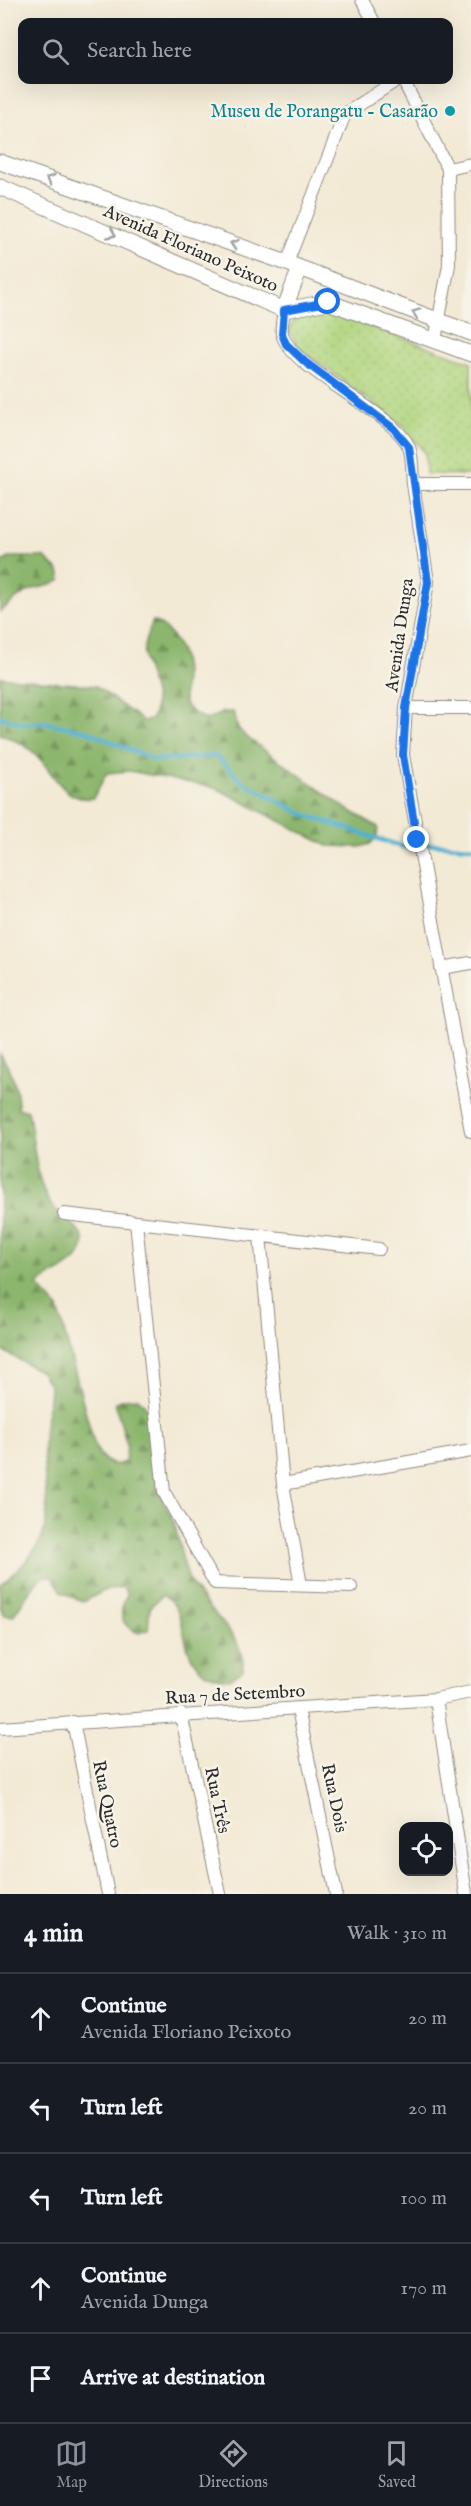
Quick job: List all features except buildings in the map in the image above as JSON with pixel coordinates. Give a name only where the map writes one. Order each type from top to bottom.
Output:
[{"type":"street","points":[[362,0],[372,18]]},
{"type":"street","points":[[284,310],[294,265],[345,114],[391,84]]},
{"type":"street","points":[[406,84],[448,169],[449,265],[435,340]]},
{"type":"street","name":"Avenida Floriano Peixoto","points":[[0,162],[294,265],[471,333]]},
{"type":"street","points":[[448,169],[471,164]]},
{"type":"street","points":[[20,194],[28,172]]},
{"type":"street","name":"Avenida Floriano Peixoto","points":[[0,187],[284,310],[328,302],[471,354]]},
{"type":"street","name":"Avenida Dunga","points":[[284,310],[282,334],[286,344],[305,362],[393,428],[409,447],[428,582],[406,708],[403,755],[471,1131]]},
{"type":"street","points":[[413,484],[471,484]]},
{"type":"street","points":[[406,708],[471,708]]},
{"type":"street","points":[[441,968],[471,963]]},
{"type":"street","points":[[64,1214],[379,1249]]},
{"type":"street","points":[[136,1222],[164,1492],[215,1583],[351,1587]]},
{"type":"street","points":[[260,1236],[283,1484],[300,1585]]},
{"type":"street","points":[[283,1484],[471,1451]]},
{"type":"street","name":"Rua 7 de Setembro","points":[[0,1728],[181,1714],[298,1709],[436,1699],[471,1692]]},
{"type":"street","points":[[436,1699],[466,1894]]},
{"type":"street","name":"Rua Dois","points":[[298,1709],[336,1894]]},
{"type":"street","name":"Rua Três","points":[[181,1714],[220,1894]]},
{"type":"street","name":"Rua Quatro","points":[[73,1722],[108,1894]]},
{"type":"green space","points":[[326,311],[471,362],[471,475],[426,474],[425,453],[404,426],[299,348],[289,331],[296,315]]},
{"type":"green space","points":[[11,557],[44,557],[59,571],[61,580],[25,593],[0,612],[0,563]]},
{"type":"green space","points":[[153,621],[172,636],[180,651],[185,675],[184,700],[189,709],[207,720],[224,712],[233,712],[238,728],[245,736],[347,809],[378,827],[377,837],[370,844],[360,847],[328,846],[216,788],[130,771],[107,773],[93,798],[75,796],[62,787],[31,750],[0,734],[0,677],[96,686],[143,721],[152,719],[155,704],[144,658],[144,648]]},
{"type":"green space","points":[[0,1054],[14,1080],[18,1108],[28,1111],[44,1192],[53,1207],[77,1229],[84,1241],[83,1248],[74,1262],[38,1286],[58,1308],[95,1447],[111,1464],[125,1462],[127,1445],[115,1403],[123,1399],[138,1398],[151,1417],[156,1440],[159,1489],[174,1523],[186,1572],[200,1597],[237,1643],[242,1656],[243,1670],[230,1679],[211,1675],[198,1667],[186,1643],[180,1616],[173,1604],[163,1595],[150,1607],[148,1630],[139,1633],[127,1626],[122,1618],[122,1607],[127,1595],[123,1587],[105,1590],[84,1602],[62,1592],[52,1577],[44,1576],[37,1581],[13,1616],[5,1615],[0,1607],[0,1585],[22,1566],[35,1549],[43,1533],[47,1501],[44,1436],[50,1386],[41,1372],[0,1349]]},
{"type":"waterway","points":[[0,717],[25,724],[43,722],[87,731],[154,760],[216,756],[243,782],[303,814],[403,847],[433,844],[471,847]]},
{"type":"place","name":"Museu de Porangatu - Casarão","points":[[450,111]]},
{"type":"route","points":[[328,302],[284,310],[282,334],[286,344],[305,362],[393,428],[409,447],[428,582],[406,708],[403,755],[417,840]]}]
